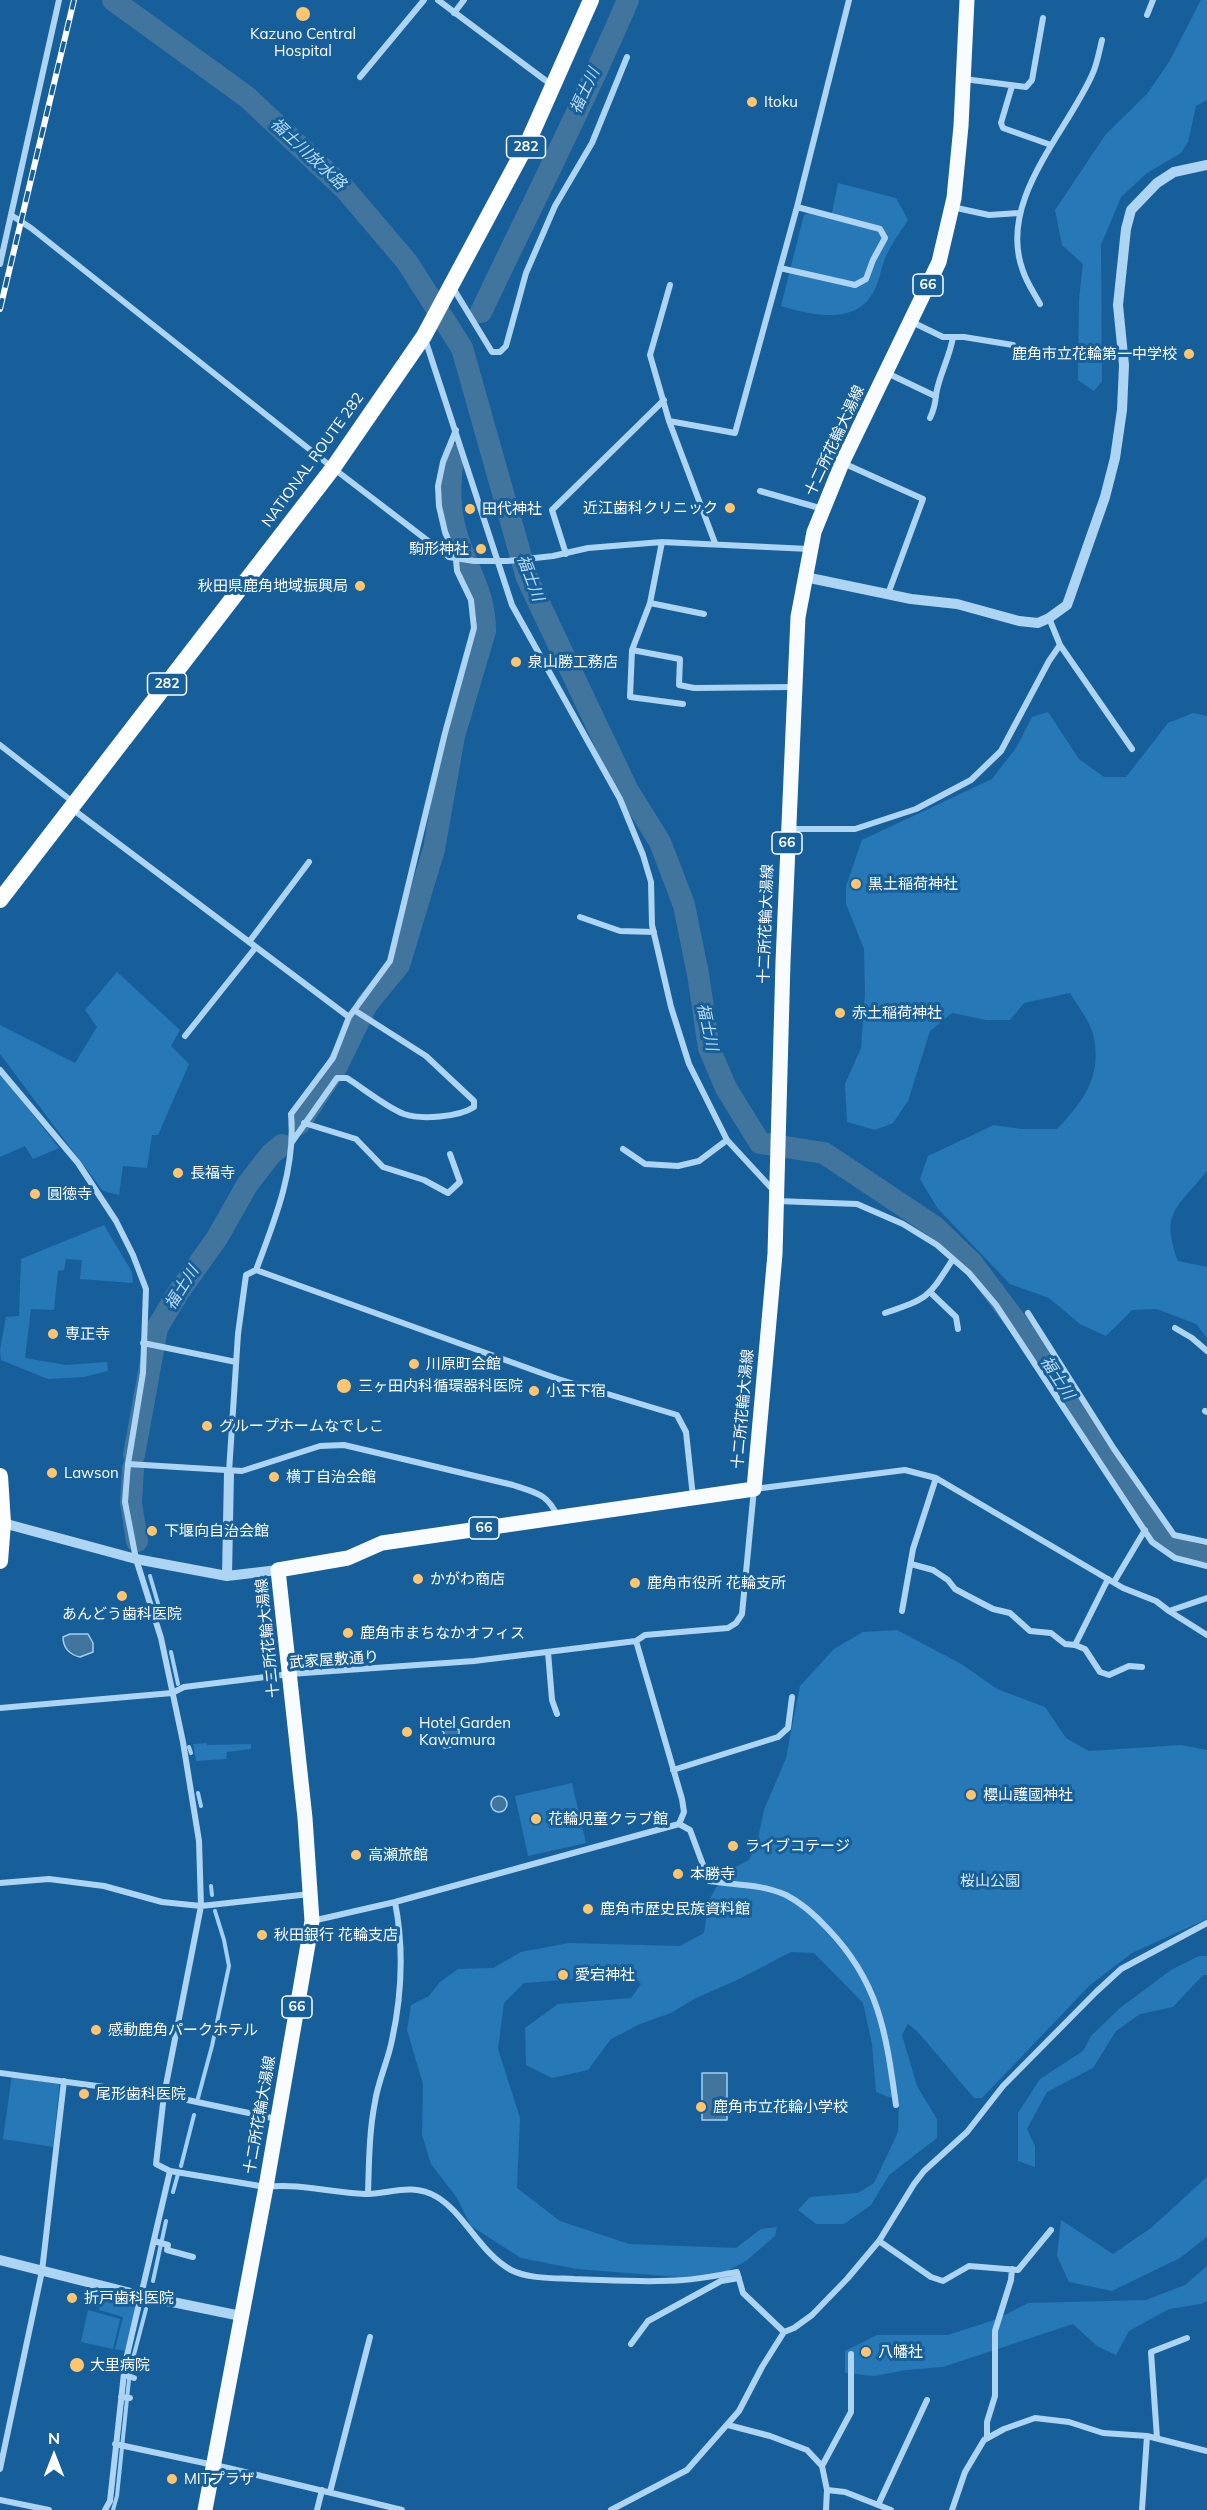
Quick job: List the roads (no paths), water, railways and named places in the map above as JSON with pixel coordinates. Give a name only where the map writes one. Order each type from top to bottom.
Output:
[{"type":"highway","name":"NATIONAL ROUTE 282","points":[[0,900],[333,468],[424,336],[520,158],[554,87],[591,0]]},
{"type":"highway","points":[[0,1476],[2,1523],[0,1561]]},
{"type":"main road","name":"十二所花輪大湯線","points":[[205,2510],[266,2187],[312,1921],[290,1674],[278,1570],[348,1558],[382,1544],[754,1489],[775,1254],[788,829],[798,617],[810,549],[823,509],[842,463],[939,262],[952,207],[962,126],[967,0]]},
{"type":"street","points":[[0,264],[58,0]]},
{"type":"street","points":[[360,76],[424,0]]},
{"type":"street","points":[[438,0],[554,87]]},
{"type":"street","points":[[454,13],[464,0]]},
{"type":"street","points":[[669,421],[735,433],[797,207],[849,0]]},
{"type":"street","points":[[1147,15],[1153,0]]},
{"type":"street","points":[[964,79],[1026,87],[1032,80],[1043,18]]},
{"type":"street","points":[[1040,304],[1023,271],[1017,243],[1019,213],[1044,157],[1092,74],[1102,40]]},
{"type":"street","points":[[451,286],[492,352],[500,352],[506,346],[526,273],[555,206],[592,143],[627,57]]},
{"type":"street","points":[[1012,86],[1001,123],[1003,128],[1051,145]]},
{"type":"street","points":[[805,577],[888,594],[957,604],[1019,621],[1038,623],[1066,605],[1101,509],[1115,458],[1122,410],[1124,365],[1118,305],[1126,229],[1131,210],[1157,183],[1174,172],[1207,165]]},
{"type":"street","points":[[780,268],[855,285],[866,279],[885,238],[880,229],[797,207]]},
{"type":"street","points":[[952,207],[989,215],[1019,213]]},
{"type":"street","points":[[11,215],[31,228],[333,468],[449,557],[474,561],[508,561],[566,554],[588,548],[662,542],[810,549]]},
{"type":"street","points":[[670,285],[650,355],[669,421],[715,543]]},
{"type":"street","points":[[912,321],[943,337],[1013,345]]},
{"type":"street","points":[[424,336],[512,605],[620,799],[644,855],[651,882],[654,932],[671,1007],[689,1064],[727,1140],[776,1198],[857,1204],[903,1224],[937,1245],[969,1273],[1008,1321],[1152,1542],[1174,1558],[1207,1566]]},
{"type":"street","points":[[930,418],[937,405],[936,396],[951,353],[953,337]]},
{"type":"street","points":[[887,372],[936,396]]},
{"type":"street","points":[[566,554],[552,510],[664,400]]},
{"type":"street","points":[[227,1576],[229,1472],[236,1362],[246,1275],[256,1270],[282,1199],[292,1132],[291,1114],[333,1058],[349,1017],[390,961],[445,733],[474,628],[471,600],[457,571],[459,559],[445,532],[439,506],[438,486],[443,462],[456,430]]},
{"type":"street","points":[[842,463],[923,499],[888,594]]},
{"type":"street","points":[[760,491],[823,509]]},
{"type":"street","points":[[662,542],[650,603],[632,650],[630,698],[683,704]]},
{"type":"street","points":[[650,603],[704,615]]},
{"type":"street","points":[[1049,618],[1060,645],[1132,748]]},
{"type":"street","points":[[788,829],[855,829],[916,809],[971,780],[1001,751],[1049,661],[1060,645]]},
{"type":"street","points":[[632,650],[680,659],[679,685],[694,688],[794,687]]},
{"type":"street","points":[[0,746],[73,806],[349,1017]]},
{"type":"street","points":[[249,942],[309,862]]},
{"type":"street","points":[[580,917],[620,932],[654,932]]},
{"type":"street","points":[[185,1036],[256,947]]},
{"type":"street","points":[[290,1145],[337,1078],[347,1078],[405,1114],[434,1117],[466,1112],[474,1107],[474,1101],[426,1056],[354,1010]]},
{"type":"street","points":[[0,1070],[78,1163],[116,1221],[133,1255],[146,1289],[143,1373],[128,1464],[125,1502],[136,1559],[161,1638],[196,1820],[201,1906],[164,2095],[156,2164],[170,2171],[266,2187],[280,2185],[368,2194],[397,2189],[413,2190],[436,2196],[479,2244],[511,2270],[539,2277],[668,2281],[737,2272],[744,2293],[784,2332]]},
{"type":"street","points":[[304,1123],[356,1139],[383,1167],[424,1180],[448,1193],[460,1182],[450,1155]]},
{"type":"street","points":[[623,1149],[645,1164],[678,1166],[699,1161],[727,1140]]},
{"type":"street","points":[[885,1313],[917,1303],[931,1293],[953,1259]]},
{"type":"street","points":[[256,1270],[558,1379],[676,1415],[682,1421],[686,1432],[693,1497]]},
{"type":"street","points":[[931,1293],[957,1317],[958,1329]]},
{"type":"street","points":[[1028,1313],[1114,1449],[1174,1535],[1207,1542]]},
{"type":"street","points":[[1175,1328],[1192,1338],[1207,1351]]},
{"type":"street","points":[[143,1343],[236,1362]]},
{"type":"street","points":[[128,1464],[229,1472],[256,1467],[320,1446],[344,1445],[513,1485],[540,1494],[551,1502],[558,1517]]},
{"type":"street","points":[[754,1489],[905,1470],[936,1478],[1111,1580],[1156,1601],[1207,1635]]},
{"type":"street","points":[[902,1611],[910,1564],[936,1478]]},
{"type":"street","name":"武家屋敷通り","points":[[0,1708],[172,1693],[184,1687],[290,1674],[431,1665],[636,1641],[645,1635],[728,1628],[736,1623],[742,1614],[754,1489]]},
{"type":"street","points":[[2,1523],[136,1559],[227,1576],[278,1570]]},
{"type":"street","points":[[1074,1645],[1111,1580],[1144,1530]]},
{"type":"street","points":[[910,1564],[933,1570],[948,1580],[955,1589],[993,1609],[1010,1613],[1029,1631],[1051,1633],[1065,1644],[1085,1649],[1100,1672],[1109,1675],[1129,1666],[1142,1667]]},
{"type":"street","points":[[1169,1611],[1207,1598]]},
{"type":"street","points":[[636,1641],[684,1812],[679,1824]]},
{"type":"street","points":[[548,1652],[552,1700],[557,1714]]},
{"type":"street","points":[[673,1770],[778,1737],[788,1728],[792,1697]]},
{"type":"street","points":[[312,1921],[395,1902],[679,1824],[690,1830],[710,1881],[761,1886],[787,1895],[813,1913],[852,1954],[875,2001],[888,2043],[896,2105]]},
{"type":"street","points":[[0,1883],[49,1879],[104,1886],[162,1902],[201,1906],[310,1894]]},
{"type":"street","points":[[368,2194],[374,2103],[392,2042],[399,2002],[401,1965],[399,1922],[395,1902]]},
{"type":"street","points":[[611,2510],[687,2470],[739,2411],[784,2332],[812,2315],[847,2279],[879,2241],[924,2171],[966,2132],[1003,2086],[1096,1992],[1121,1969],[1207,1923]]},
{"type":"street","points":[[0,2073],[164,2095],[277,2119]]},
{"type":"street","points":[[0,2469],[42,2271],[64,2081]]},
{"type":"street","points":[[105,2510],[110,2501],[124,2376],[170,2171]]},
{"type":"street","points":[[879,2241],[931,2277],[944,2282],[969,2266],[1018,2270],[1051,2230]]},
{"type":"street","points":[[155,2242],[168,2245],[167,2250],[193,2257]]},
{"type":"street","points":[[0,2260],[142,2296],[241,2316]]},
{"type":"street","points":[[987,2438],[987,2422],[995,2388],[995,2331],[1011,2280],[1012,2269]]},
{"type":"street","points":[[631,2344],[648,2321],[721,2281],[739,2278]]},
{"type":"street","points":[[330,2492],[369,2337]]},
{"type":"street","points":[[1157,2438],[1151,2352],[1187,2338]]},
{"type":"street","points":[[822,2466],[851,2412],[851,2354]]},
{"type":"street","points":[[124,2376],[134,2378]]},
{"type":"street","points":[[121,2397],[130,2398]]},
{"type":"street","points":[[878,2505],[927,2400]]},
{"type":"street","points":[[952,2510],[965,2472],[984,2440],[1004,2429],[1035,2418],[1069,2422],[1103,2433],[1147,2436],[1207,2451]]},
{"type":"street","points":[[728,2425],[770,2436],[807,2450],[822,2466],[826,2490],[826,2510]]},
{"type":"street","points":[[1142,2510],[1147,2436]]},
{"type":"street","points":[[116,2444],[402,2510]]},
{"type":"street","points":[[318,2510],[322,2490]]},
{"type":"street","points":[[826,2490],[845,2492],[891,2510]]},
{"type":"street","points":[[0,2500],[50,2510]]},
{"type":"waterway","name":"福士川","points":[[113,0],[247,97],[345,189],[407,262],[462,348],[527,578],[627,789],[660,842],[684,905],[698,974],[709,1048],[726,1088],[760,1143],[824,1153],[935,1227],[973,1264],[1062,1383],[1157,1533],[1187,1551],[1207,1556]]},
{"type":"waterway","name":"福士川","points":[[481,312],[575,118],[628,0]]},
{"type":"waterway","name":"福士川","points":[[299,1124],[337,1066],[367,1004],[399,965],[434,849],[454,736],[485,631],[480,595],[459,542],[451,510],[450,488],[454,455]]},
{"type":"waterway","name":"福士川","points":[[134,1455],[157,1328],[178,1293],[217,1238],[247,1185],[271,1154],[282,1145]]},
{"type":"waterway","name":"福士川","points":[[133,1468],[131,1503],[137,1541]]},
{"type":"waterway","points":[[150,1576],[162,1617]]},
{"type":"waterway","points":[[171,1652],[178,1684]]},
{"type":"waterway","points":[[189,1747],[191,1753]]},
{"type":"waterway","points":[[198,1793],[201,1806]]},
{"type":"waterway","points":[[211,1886],[212,1895]]},
{"type":"waterway","points":[[198,2098],[229,1966],[215,1911]]},
{"type":"waterway","points":[[181,2166],[194,2115]]},
{"type":"waterway","points":[[173,2192],[178,2174]]},
{"type":"waterway","points":[[153,2281],[166,2221]]},
{"type":"waterway","points":[[113,2510],[117,2496],[130,2370],[146,2309]]},
{"type":"railway","points":[[0,309],[74,0]]},
{"type":"place","name":"Kazuno Central Hospital","points":[[303,14]]},
{"type":"place","name":"Itoku","points":[[752,102]]},
{"type":"place","name":"鹿角市立花輪第一中学校","points":[[1189,354]]},
{"type":"place","name":"近江歯科クリニック","points":[[730,508]]},
{"type":"place","name":"田代神社","points":[[470,509]]},
{"type":"place","name":"駒形神社","points":[[481,549]]},
{"type":"place","name":"秋田県鹿角地域振興局","points":[[360,586]]},
{"type":"place","name":"泉山勝工務店","points":[[516,662]]},
{"type":"place","name":"黒土稲荷神社","points":[[856,884]]},
{"type":"place","name":"赤土稲荷神社","points":[[840,1013]]},
{"type":"place","name":"長福寺","points":[[178,1173]]},
{"type":"place","name":"圓徳寺","points":[[35,1194]]},
{"type":"place","name":"専正寺","points":[[53,1334]]},
{"type":"place","name":"川原町会館","points":[[414,1364]]},
{"type":"place","name":"三ヶ田内科循環器科医院","points":[[344,1386]]},
{"type":"place","name":"小玉下宿","points":[[534,1391]]},
{"type":"place","name":"グループホームなでしこ","points":[[207,1426]]},
{"type":"place","name":"Lawson","points":[[52,1473]]},
{"type":"place","name":"横丁自治会館","points":[[274,1477]]},
{"type":"place","name":"下堰向自治会館","points":[[152,1531]]},
{"type":"place","name":"かがわ商店","points":[[418,1579]]},
{"type":"place","name":"鹿角市役所 花輪支所","points":[[635,1583]]},
{"type":"place","name":"あんどう歯科医院","points":[[122,1596]]},
{"type":"place","name":"鹿角市まちなかオフィス","points":[[348,1633]]},
{"type":"place","name":"Hotel Garden Kawamura","points":[[407,1732]]},
{"type":"place","name":"櫻山護國神社","points":[[971,1795]]},
{"type":"place","name":"花輪児童クラブ館","points":[[536,1819]]},
{"type":"place","name":"ライブコテージ","points":[[733,1846]]},
{"type":"place","name":"高瀬旅館","points":[[356,1855]]},
{"type":"place","name":"本勝寺","points":[[678,1874]]},
{"type":"place","name":"鹿角市歴史民族資料館","points":[[588,1909]]},
{"type":"place","name":"秋田銀行 花輪支店","points":[[262,1935]]},
{"type":"place","name":"愛宕神社","points":[[563,1975]]},
{"type":"place","name":"感動鹿角パークホテル","points":[[96,2030]]},
{"type":"place","name":"尾形歯科医院","points":[[84,2094]]},
{"type":"place","name":"鹿角市立花輪小学校","points":[[701,2107]]},
{"type":"place","name":"折戸歯科医院","points":[[72,2298]]},
{"type":"place","name":"八幡社","points":[[866,2352]]},
{"type":"place","name":"大里病院","points":[[77,2365]]},
{"type":"place","name":"MITプラザ","points":[[172,2479]]},
{"type":"water label","name":"福士川放水路","points":[[308,154]]},
{"type":"park label","name":"桜山公園","points":[[990,1881]]}]
